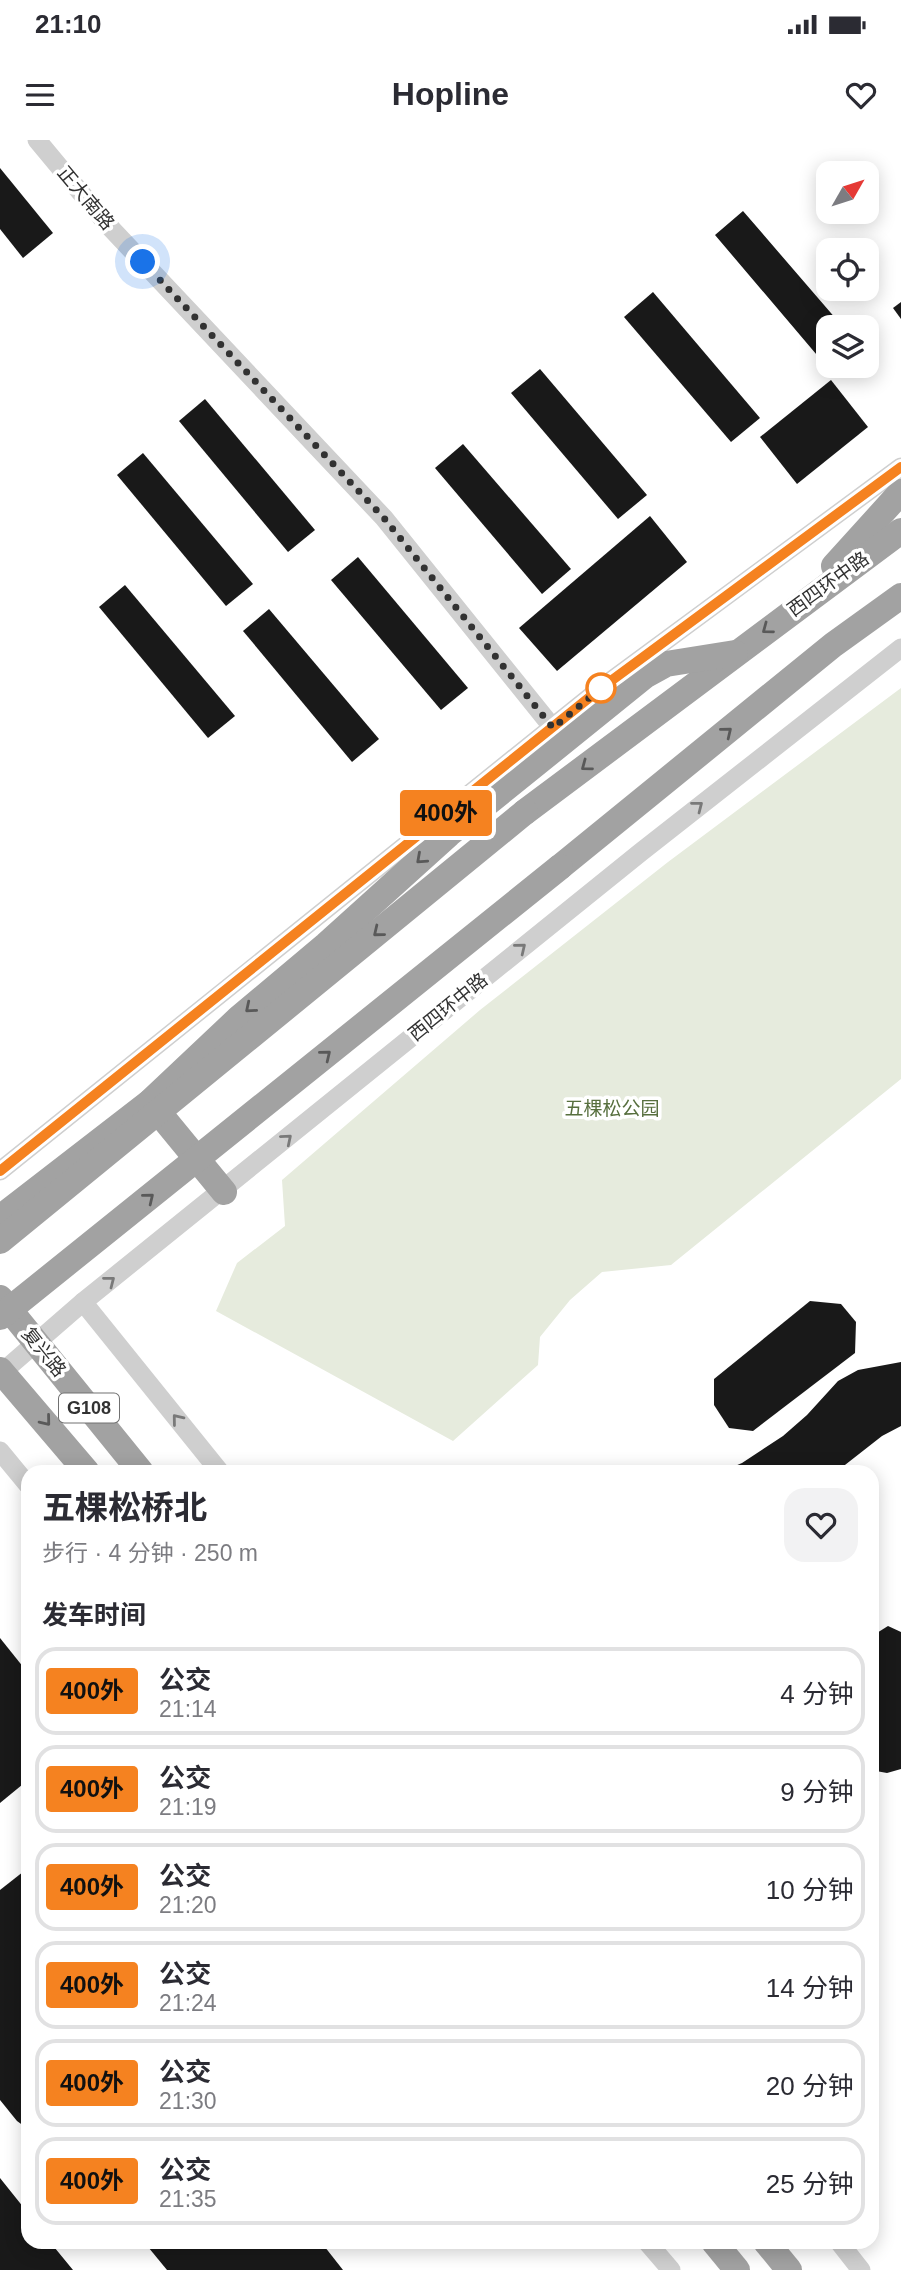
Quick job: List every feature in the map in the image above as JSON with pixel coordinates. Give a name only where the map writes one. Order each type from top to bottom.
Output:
[{"type":"highway","points":[[796,607],[901,492]]},
{"type":"highway","name":"西四环中路","points":[[0,1241],[525,812],[901,531]]},
{"type":"highway","name":"西四环中路","points":[[0,1318],[833,645],[901,596]]},
{"type":"highway","points":[[833,645],[901,612]]},
{"type":"highway","points":[[0,1218],[149,1102],[239,1018],[449,834],[646,675],[666,664],[735,653]]},
{"type":"highway","points":[[149,1102],[224,1192]]},
{"type":"highway","name":"复兴路","points":[[0,1298],[135,1465]]},
{"type":"highway","name":"G108","points":[[1,1372],[81,1465]]},
{"type":"highway","points":[[720,2249],[737,2270]]},
{"type":"highway","points":[[772,2249],[789,2270]]},
{"type":"street","name":"正大南路","points":[[37,140],[106,223],[384,518],[553,728]]},
{"type":"street","points":[[0,1171],[553,728],[744,580],[901,467]]},
{"type":"street","name":"西四环中路","points":[[1,1372],[83,1302],[224,1192],[630,860],[901,648]]},
{"type":"street","points":[[83,1302],[214,1465]]},
{"type":"street","points":[[0,1451],[21,1476]]},
{"type":"street","points":[[654,2249],[671,2270]]},
{"type":"street","points":[[845,2249],[862,2270]]},
{"type":"green space","name":"五棵松公园","points":[[901,688],[901,1079],[671,1265],[602,1272],[570,1300],[540,1337],[538,1365],[453,1441],[216,1311],[237,1263],[285,1226],[282,1180],[480,1010],[668,862]]},
{"type":"building","points":[[0,168],[53,233],[23,258],[0,229]]},
{"type":"building","points":[[743,211],[816,296],[816,301],[821,301],[833,315],[816,315],[816,354],[715,235]]},
{"type":"building","points":[[653,292],[760,418],[731,442],[624,317]]},
{"type":"building","points":[[901,302],[901,319],[893,308]]},
{"type":"building","points":[[540,369],[647,495],[618,519],[511,393]]},
{"type":"building","points":[[831,380],[868,427],[797,484],[760,437]]},
{"type":"building","points":[[205,399],[315,530],[288,552],[179,421]]},
{"type":"building","points":[[463,444],[571,569],[542,594],[435,468]]},
{"type":"building","points":[[143,453],[253,584],[226,606],[117,475]]},
{"type":"building","points":[[650,516],[687,562],[557,671],[519,628]]},
{"type":"building","points":[[358,557],[468,688],[441,710],[331,580]]},
{"type":"building","points":[[125,585],[235,716],[208,738],[99,607]]},
{"type":"building","points":[[269,609],[379,739],[352,762],[243,631]]},
{"type":"building","points":[[810,1301],[841,1304],[856,1322],[855,1353],[753,1431],[729,1428],[714,1405],[714,1379]]},
{"type":"building","points":[[901,1362],[901,1426],[882,1436],[845,1465],[737,1465],[783,1436],[807,1415],[838,1381],[858,1370]]},
{"type":"building","points":[[888,1626],[901,1632],[901,1769],[887,1773],[879,1772],[879,1632]]},
{"type":"building","points":[[0,1638],[21,1664],[21,1786],[0,1803]]},
{"type":"building","points":[[21,1874],[21,2124],[0,2100],[0,1890]]},
{"type":"building","points":[[0,2178],[21,2204],[21,2249],[56,2249],[73,2270],[0,2270]]},
{"type":"building","points":[[150,2249],[326,2249],[343,2270],[167,2270]]},
{"type":"bus line","name":"400外","points":[[0,1171],[600,689],[755,572],[901,467]]},
{"type":"route","points":[[143,262],[384,518],[553,728],[601,688]]}]
